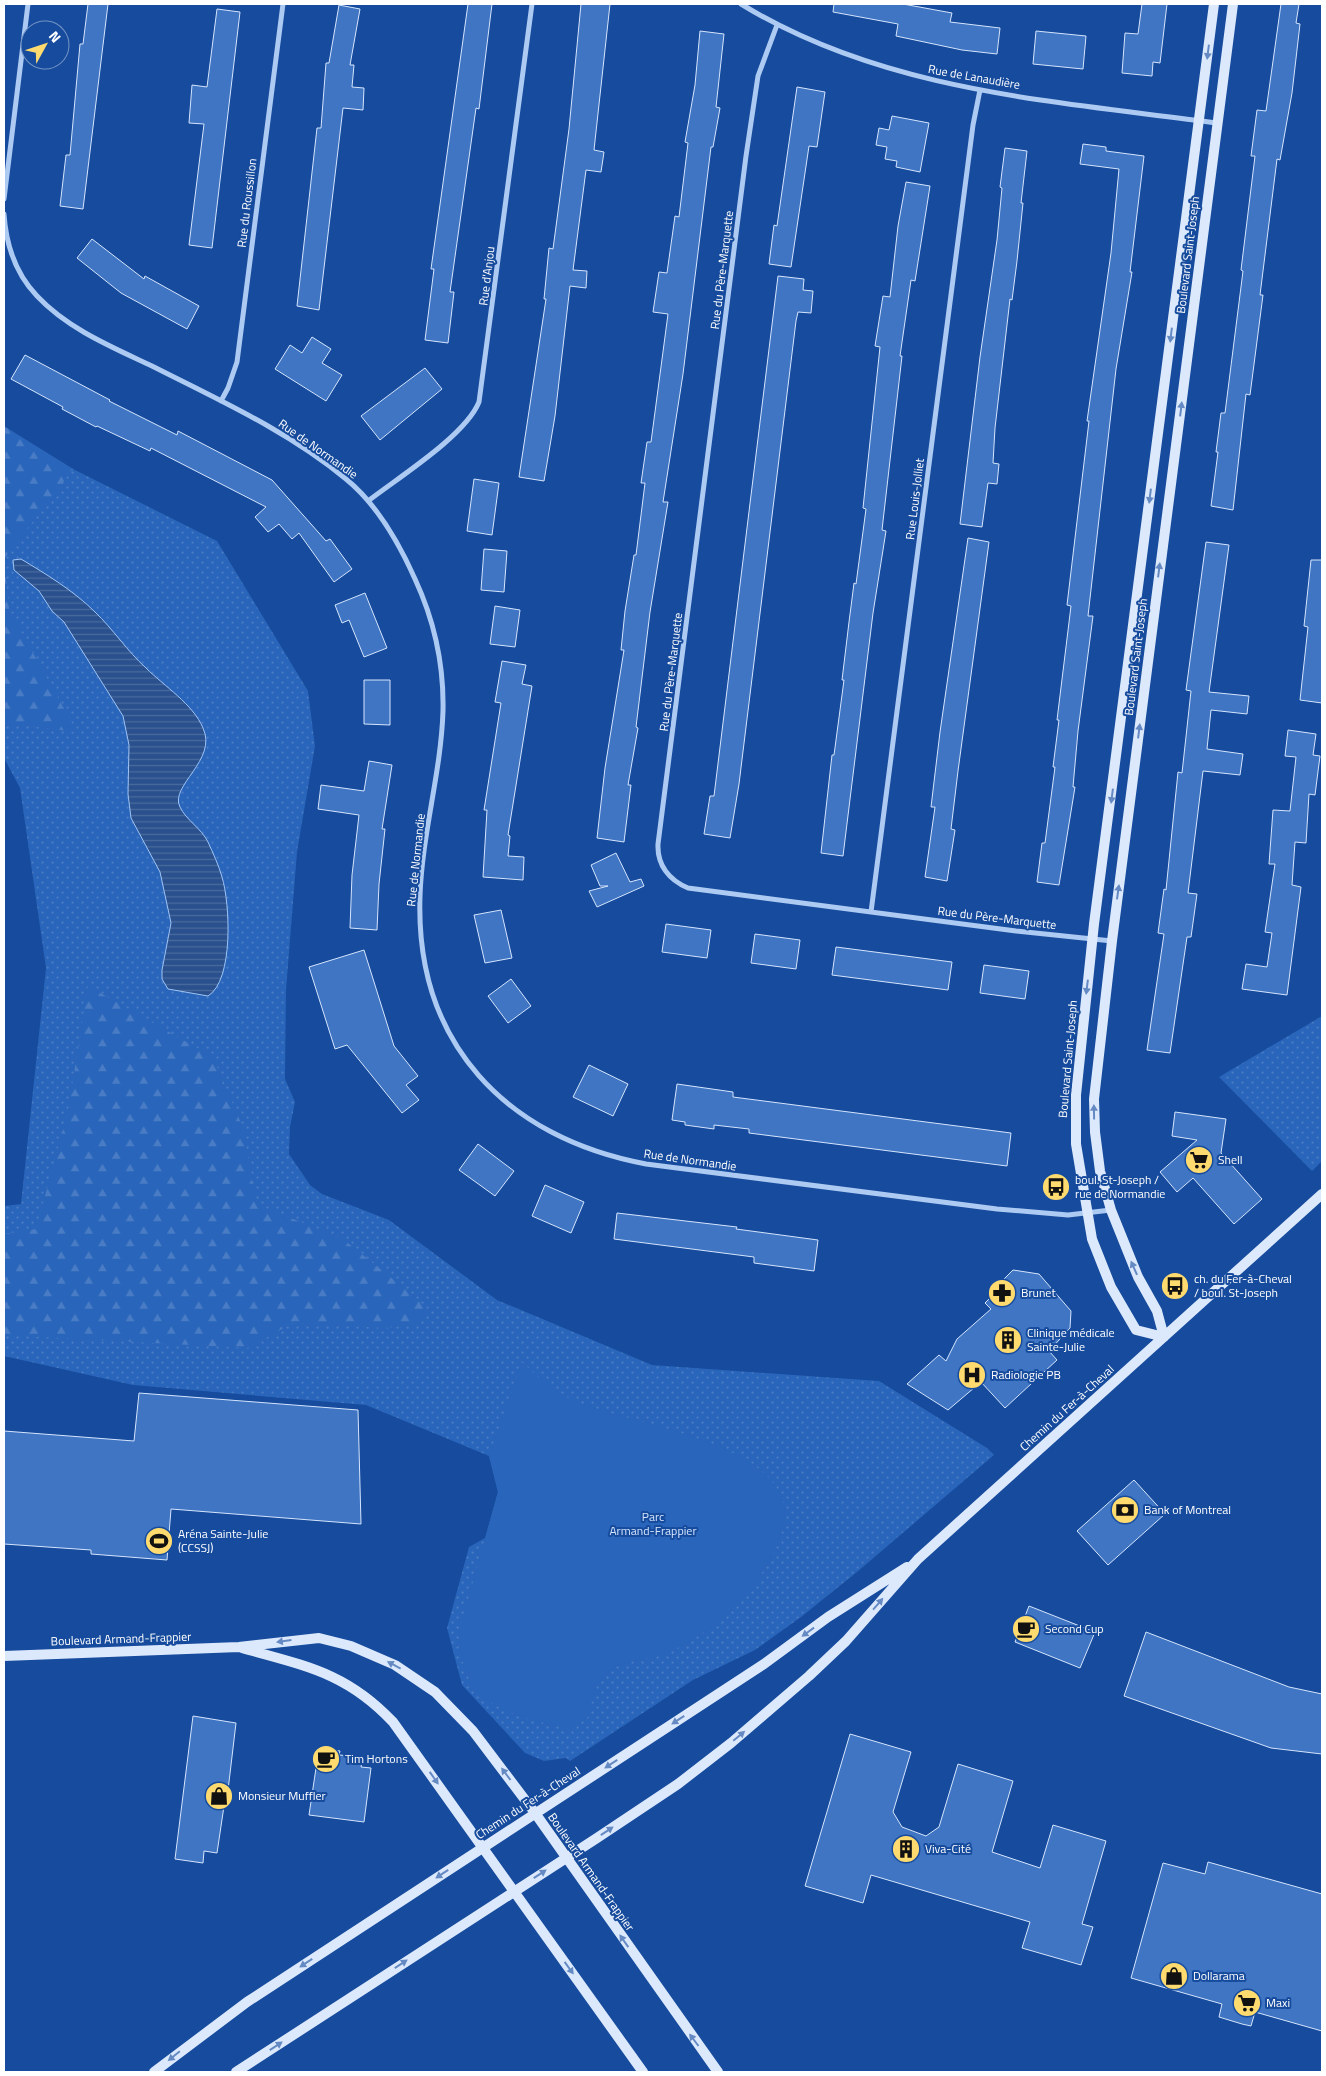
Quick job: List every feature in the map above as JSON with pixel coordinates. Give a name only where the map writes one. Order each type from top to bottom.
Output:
[{"type":"street","points":[[4,198],[28,4]]},
{"type":"street","name":"Rue du Roussillon","points":[[221,401],[228,388],[236,362],[282,4]]},
{"type":"street","name":"Rue d'Anjou","points":[[368,501],[455,434],[474,414],[479,402],[532,4]]},
{"type":"street","name":"Rue de Lanaudière","points":[[741,4],[777,25],[816,42],[879,65],[946,84],[1217,123]]},
{"type":"street","name":"Boulevard Saint-Joseph","points":[[1164,1337],[1136,1330],[1103,1268],[1092,1239],[1076,1144],[1076,1095],[1093,939],[1214,4]]},
{"type":"street","name":"Boulevard Saint-Joseph","points":[[1164,1337],[1156,1311],[1138,1276],[1111,1210],[1100,1171],[1095,1132],[1094,1099],[1112,941],[1233,4]]},
{"type":"street","name":"Rue du Père-Marquette","points":[[777,25],[770,39],[758,76],[746,156],[658,852],[662,867],[680,885],[688,888],[1112,941]]},
{"type":"street","name":"Rue Louis-Jolliet","points":[[871,912],[973,125],[980,90]]},
{"type":"street","name":"Rue de Normandie","points":[[4,214],[8,244],[17,266],[32,291],[51,310],[93,337],[221,401],[298,445],[347,480],[368,501],[390,530],[416,581],[432,622],[441,674],[443,712],[422,876],[421,938],[429,980],[444,1021],[465,1058],[489,1088],[510,1107],[541,1128],[582,1147],[622,1160],[970,1206],[1060,1215],[1087,1214],[1111,1210]]},
{"type":"street","name":"Chemin du Fer-à-Cheval","points":[[236,2072],[678,1784],[744,1732],[846,1641],[918,1559],[1322,1194]]},
{"type":"street","name":"Chemin du Fer-à-Cheval","points":[[154,2072],[247,2002],[764,1664],[828,1617],[918,1559]]},
{"type":"street","name":"Boulevard Armand-Frappier","points":[[4,1656],[239,1647],[319,1638],[351,1646],[395,1665],[429,1687],[461,1716],[535,1813],[718,2072]]},
{"type":"street","name":"Boulevard Armand-Frappier","points":[[239,1647],[322,1671],[351,1685],[368,1698],[400,1730],[643,2072]]},
{"type":"green space","points":[[4,426],[73,469],[4,559]]},
{"type":"green space","name":"Parc Armand-Frappier","points":[[4,427],[73,469],[217,541],[308,691],[315,746],[297,852],[286,990],[285,1079],[295,1102],[290,1127],[289,1154],[310,1185],[322,1194],[389,1220],[497,1300],[652,1365],[879,1381],[987,1448],[994,1455],[857,1572],[801,1617],[755,1650],[693,1680],[570,1761],[566,1758],[544,1761],[525,1753],[462,1685],[447,1628],[469,1547],[485,1538],[498,1492],[489,1456],[366,1405],[133,1385],[4,1356],[4,1206],[21,1204],[46,968],[20,788],[4,758]]},
{"type":"green space","points":[[4,559],[9,610],[77,732],[4,723]]},
{"type":"green space","points":[[88,986],[213,1057],[243,1128],[256,1204],[343,1239],[420,1301],[427,1312],[411,1325],[386,1328],[293,1323],[247,1348],[4,1335],[4,1234],[36,1229],[68,1111]]},
{"type":"green space","points":[[1322,1016],[1322,1161],[1312,1171],[1219,1077]]},
{"type":"green space","points":[[522,1362],[558,1393],[573,1400],[597,1409],[691,1436],[723,1448],[750,1463],[771,1481],[783,1502],[784,1522],[778,1543],[758,1579],[739,1603],[702,1634],[675,1649],[655,1657],[628,1662],[610,1670],[598,1685],[588,1717],[569,1729],[505,1710],[489,1701],[475,1688],[466,1672],[461,1651],[461,1625],[498,1492],[489,1456]]},
{"type":"shaded area","points":[[21,559],[60,583],[87,604],[139,661],[185,703],[203,728],[206,740],[204,751],[181,790],[178,799],[183,812],[202,832],[208,842],[219,868],[225,889],[228,922],[226,958],[216,987],[208,996],[168,989],[162,979],[171,923],[160,872],[131,818],[128,794],[129,745],[123,716],[64,622],[52,611],[39,591],[14,570],[13,560]]},
{"type":"building","points":[[88,4],[108,4],[83,209],[60,206],[66,155],[70,155],[80,44],[83,44]]},
{"type":"building","points":[[468,4],[492,4],[479,109],[476,108],[450,292],[454,292],[448,343],[425,340],[434,269],[431,269]]},
{"type":"building","points":[[581,4],[610,4],[594,150],[604,152],[601,172],[586,170],[573,270],[587,271],[586,288],[570,286],[555,416],[544,481],[519,477],[546,299],[544,299],[549,248],[553,249],[569,129]]},
{"type":"building","points":[[834,4],[903,4],[952,13],[950,22],[1000,28],[997,54],[962,50],[896,36],[898,24],[833,12]]},
{"type":"building","points":[[1142,4],[1167,4],[1160,63],[1153,62],[1152,76],[1122,73],[1125,33],[1138,34]]},
{"type":"building","points":[[1281,4],[1299,4],[1296,23],[1300,24],[1292,93],[1280,160],[1277,159],[1260,295],[1263,295],[1250,395],[1246,394],[1233,510],[1211,506],[1218,452],[1216,452],[1221,413],[1225,413],[1243,271],[1241,270],[1255,156],[1251,156],[1257,110],[1266,111]]},
{"type":"building","points":[[339,5],[360,9],[350,65],[354,65],[352,87],[364,88],[363,110],[343,108],[319,310],[297,306],[317,128],[321,128],[326,63],[329,63]]},
{"type":"building","points":[[217,9],[240,12],[212,248],[189,245],[204,124],[189,123],[192,85],[207,87]]},
{"type":"building","points":[[700,31],[724,34],[716,107],[720,108],[713,147],[711,147],[683,374],[663,502],[668,502],[650,612],[636,727],[638,728],[628,785],[631,785],[624,842],[597,838],[605,768],[624,650],[621,650],[625,611],[634,555],[636,555],[645,483],[641,483],[647,442],[651,442],[668,314],[653,312],[659,272],[667,273],[675,216],[679,217],[688,143],[685,142],[695,85]]},
{"type":"building","points":[[1036,31],[1086,36],[1083,69],[1033,64]]},
{"type":"building","points":[[797,87],[825,92],[817,147],[809,146],[791,267],[769,264],[774,225],[777,226]]},
{"type":"building","points":[[892,116],[929,123],[920,172],[896,167],[897,161],[885,159],[887,147],[876,145],[879,128],[889,130]]},
{"type":"building","points":[[1083,144],[1106,147],[1106,151],[1144,156],[1130,272],[1132,272],[1116,369],[1088,616],[1093,616],[1078,731],[1073,787],[1075,787],[1059,885],[1037,882],[1042,843],[1045,843],[1055,767],[1053,767],[1059,720],[1057,720],[1071,606],[1067,605],[1089,421],[1087,421],[1111,253],[1119,169],[1080,164]]},
{"type":"building","points":[[1005,148],[1027,151],[1017,261],[1012,300],[1010,299],[995,428],[993,463],[999,464],[997,484],[988,483],[982,527],[960,524],[980,357],[997,240],[1002,188],[1000,187]]},
{"type":"building","points":[[906,182],[930,186],[915,281],[911,280],[900,356],[902,356],[882,530],[886,531],[873,613],[843,856],[821,853],[832,755],[834,755],[844,680],[842,680],[854,583],[856,584],[866,509],[863,508],[880,347],[875,346],[883,296],[890,297],[898,226]]},
{"type":"building","points":[[92,239],[144,279],[145,276],[199,306],[187,329],[121,293],[77,258]]},
{"type":"building","points":[[778,276],[804,279],[803,290],[813,291],[811,313],[798,312],[796,321],[739,784],[730,838],[704,834],[710,796],[714,796]]},
{"type":"building","points":[[312,337],[331,349],[322,363],[342,375],[326,401],[275,369],[290,345],[302,353]]},
{"type":"building","points":[[25,355],[109,401],[177,435],[178,431],[272,480],[326,541],[330,539],[352,569],[334,582],[299,533],[292,539],[279,524],[268,532],[255,517],[266,507],[151,448],[150,451],[96,427],[11,379]]},
{"type":"building","points":[[425,368],[442,389],[380,440],[361,416]]},
{"type":"building","points":[[474,479],[499,483],[492,535],[467,531]]},
{"type":"building","points":[[968,538],[989,542],[958,771],[951,829],[955,830],[947,881],[925,877],[935,807],[931,807],[940,732]]},
{"type":"building","points":[[1206,542],[1229,545],[1209,692],[1249,696],[1247,714],[1211,710],[1207,749],[1243,754],[1240,775],[1203,771],[1188,893],[1197,894],[1191,937],[1187,937],[1170,1053],[1147,1050],[1164,934],[1158,933],[1164,889],[1166,890],[1178,772],[1182,773],[1191,691],[1186,690]]},
{"type":"building","points":[[484,549],[507,551],[504,592],[481,590]]},
{"type":"building","points":[[1311,560],[1322,560],[1322,703],[1300,700],[1308,627],[1304,626]]},
{"type":"building","points":[[365,593],[387,648],[364,657],[349,620],[342,623],[335,605]]},
{"type":"building","points":[[495,606],[520,610],[515,647],[490,644]]},
{"type":"building","points":[[502,661],[526,665],[522,684],[532,686],[508,835],[510,836],[508,856],[524,857],[523,880],[483,877],[487,810],[484,810],[501,703],[495,702]]},
{"type":"building","points":[[364,680],[390,680],[390,725],[364,724]]},
{"type":"building","points":[[1288,730],[1316,734],[1313,755],[1320,756],[1315,795],[1309,794],[1306,843],[1295,842],[1292,885],[1301,887],[1287,995],[1242,989],[1246,964],[1267,967],[1272,933],[1265,932],[1275,864],[1269,864],[1273,810],[1290,811],[1296,757],[1285,756]]},
{"type":"building","points":[[369,761],[392,765],[382,829],[385,829],[379,884],[377,930],[350,928],[352,875],[359,815],[318,809],[321,785],[364,791]]},
{"type":"building","points":[[616,853],[630,882],[641,879],[644,886],[597,907],[589,891],[608,886],[600,886],[591,865]]},
{"type":"building","points":[[501,910],[512,958],[485,963],[474,915]]},
{"type":"building","points":[[666,924],[711,930],[707,958],[662,952]]},
{"type":"building","points":[[755,934],[800,940],[796,969],[751,963]]},
{"type":"building","points":[[836,947],[952,962],[948,990],[832,975]]},
{"type":"building","points":[[364,950],[394,1046],[418,1076],[406,1085],[419,1100],[402,1113],[347,1045],[335,1049],[309,967]]},
{"type":"building","points":[[984,965],[1029,971],[1025,999],[980,993]]},
{"type":"building","points":[[511,979],[531,1006],[508,1023],[488,996]]},
{"type":"building","points":[[589,1065],[628,1084],[613,1116],[573,1097]]},
{"type":"building","points":[[677,1084],[733,1092],[733,1097],[1011,1133],[1007,1166],[749,1133],[749,1129],[714,1125],[714,1129],[685,1125],[685,1122],[672,1120]]},
{"type":"building","points":[[1175,1112],[1226,1119],[1221,1153],[1262,1199],[1234,1224],[1193,1178],[1177,1192],[1160,1172],[1197,1140],[1172,1136]]},
{"type":"building","points":[[478,1144],[514,1171],[495,1196],[459,1170]]},
{"type":"building","points":[[545,1185],[584,1202],[571,1233],[532,1216]]},
{"type":"building","points":[[617,1213],[737,1227],[736,1229],[818,1240],[814,1271],[754,1263],[754,1257],[614,1239]]},
{"type":"building","name":"Clinique médicale Sainte-Julie","points":[[1013,1270],[1039,1274],[1071,1311],[1070,1328],[1049,1351],[1057,1360],[1005,1408],[981,1382],[948,1410],[907,1384],[939,1355],[946,1361],[957,1339],[991,1309],[985,1303],[995,1293],[993,1290]]},
{"type":"building","points":[[139,1393],[358,1410],[361,1524],[171,1509],[167,1560],[91,1554],[91,1550],[4,1544],[4,1431],[134,1441]]},
{"type":"building","points":[[1134,1480],[1165,1514],[1108,1565],[1077,1531]]},
{"type":"building","points":[[1029,1606],[1095,1632],[1080,1668],[1015,1642]]},
{"type":"building","points":[[1146,1632],[1289,1687],[1322,1694],[1322,1754],[1271,1748],[1124,1696]]},
{"type":"building","points":[[193,1716],[236,1723],[226,1807],[224,1806],[217,1853],[204,1851],[203,1863],[175,1859]]},
{"type":"building","name":"Viva-Cité","points":[[850,1734],[911,1752],[893,1812],[902,1827],[926,1836],[939,1827],[958,1764],[1013,1781],[992,1852],[1040,1868],[1053,1825],[1106,1841],[1082,1924],[1093,1927],[1081,1965],[1022,1948],[1030,1922],[871,1875],[863,1903],[805,1886]]},
{"type":"building","points":[[319,1748],[340,1751],[339,1755],[351,1756],[350,1761],[362,1762],[361,1767],[371,1768],[364,1822],[309,1815]]},
{"type":"building","points":[[1208,1862],[1322,1894],[1322,2031],[1255,2012],[1251,2026],[1242,2024],[1219,2017],[1222,2004],[1131,1978],[1163,1863],[1205,1874]]},
{"type":"place","name":"Shell","points":[[1199,1160]]},
{"type":"place","name":"boul. St-Joseph / rue de Normandie","points":[[1056,1187]]},
{"type":"place","name":"ch. du Fer-à-Cheval / boul. St-Joseph","points":[[1175,1286]]},
{"type":"place","name":"Brunet","points":[[1002,1293]]},
{"type":"place","name":"Clinique médicale Sainte-Julie","points":[[1008,1340]]},
{"type":"place","name":"Radiologie PB","points":[[972,1375]]},
{"type":"place","name":"Bank of Montreal","points":[[1125,1510]]},
{"type":"place","name":"Aréna Sainte-Julie (CCSSJ)","points":[[159,1541]]},
{"type":"place","name":"Second Cup","points":[[1026,1629]]},
{"type":"place","name":"Tim Hortons","points":[[326,1759]]},
{"type":"place","name":"Monsieur Muffler","points":[[219,1796]]},
{"type":"place","name":"Viva-Cité","points":[[906,1849]]},
{"type":"place","name":"Dollarama","points":[[1174,1976]]},
{"type":"place","name":"Maxi","points":[[1247,2003]]}]
